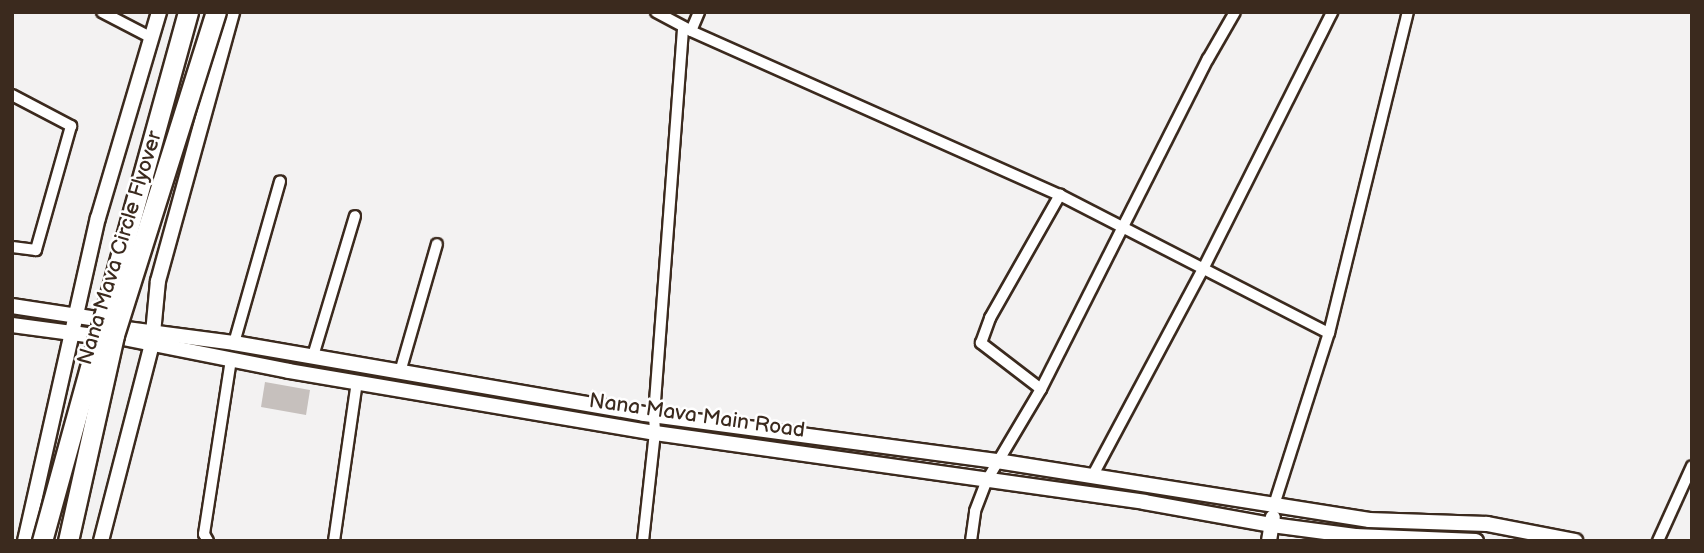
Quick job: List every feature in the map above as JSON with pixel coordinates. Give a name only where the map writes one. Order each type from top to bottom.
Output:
[{"type":"highway","name":"Nana Mava Circle Flyover","points":[[41,541],[187,12]]},
{"type":"highway","name":"Nana Mava Circle Flyover","points":[[68,541],[114,335],[216,12]]},
{"type":"street","points":[[102,12],[150,37]]},
{"type":"street","points":[[24,541],[45,461],[73,315],[159,12]]},
{"type":"street","points":[[100,541],[154,338],[158,281],[232,12]]},
{"type":"street","points":[[656,12],[687,29],[1060,195],[1329,333]]},
{"type":"street","points":[[643,541],[655,433],[654,415],[687,29],[699,12]]},
{"type":"street","points":[[971,541],[975,511],[997,461],[1041,389],[1208,59],[1235,12]]},
{"type":"street","points":[[1093,475],[1203,269],[1332,12]]},
{"type":"street","points":[[1269,541],[1274,505],[1329,333],[1408,12]]},
{"type":"street","points":[[12,94],[71,126],[36,250],[12,247]]},
{"type":"street","points":[[234,343],[279,181]]},
{"type":"street","points":[[1041,389],[981,343],[990,318],[1060,195]]},
{"type":"street","points":[[313,356],[355,216]]},
{"type":"street","points":[[400,372],[438,244]]},
{"type":"street","points":[[12,306],[97,319]]},
{"type":"street","points":[[12,325],[94,336],[107,343],[119,333],[113,317],[104,315],[97,319],[93,327],[94,336]]},
{"type":"street","name":"Nana Mava Main Road","points":[[119,333],[234,343],[654,415],[1093,475],[1391,523],[1487,524],[1575,541]]},
{"type":"street","name":"Nana Mava Main Road","points":[[154,338],[231,359],[357,383],[655,433],[1144,502],[1272,525],[1355,536],[1476,541]]},
{"type":"street","points":[[208,541],[204,534],[231,359]]},
{"type":"street","points":[[334,541],[357,383]]},
{"type":"street","points":[[1658,541],[1692,466]]},
{"type":"building","points":[[265,382],[310,390],[306,415],[261,407]]}]
